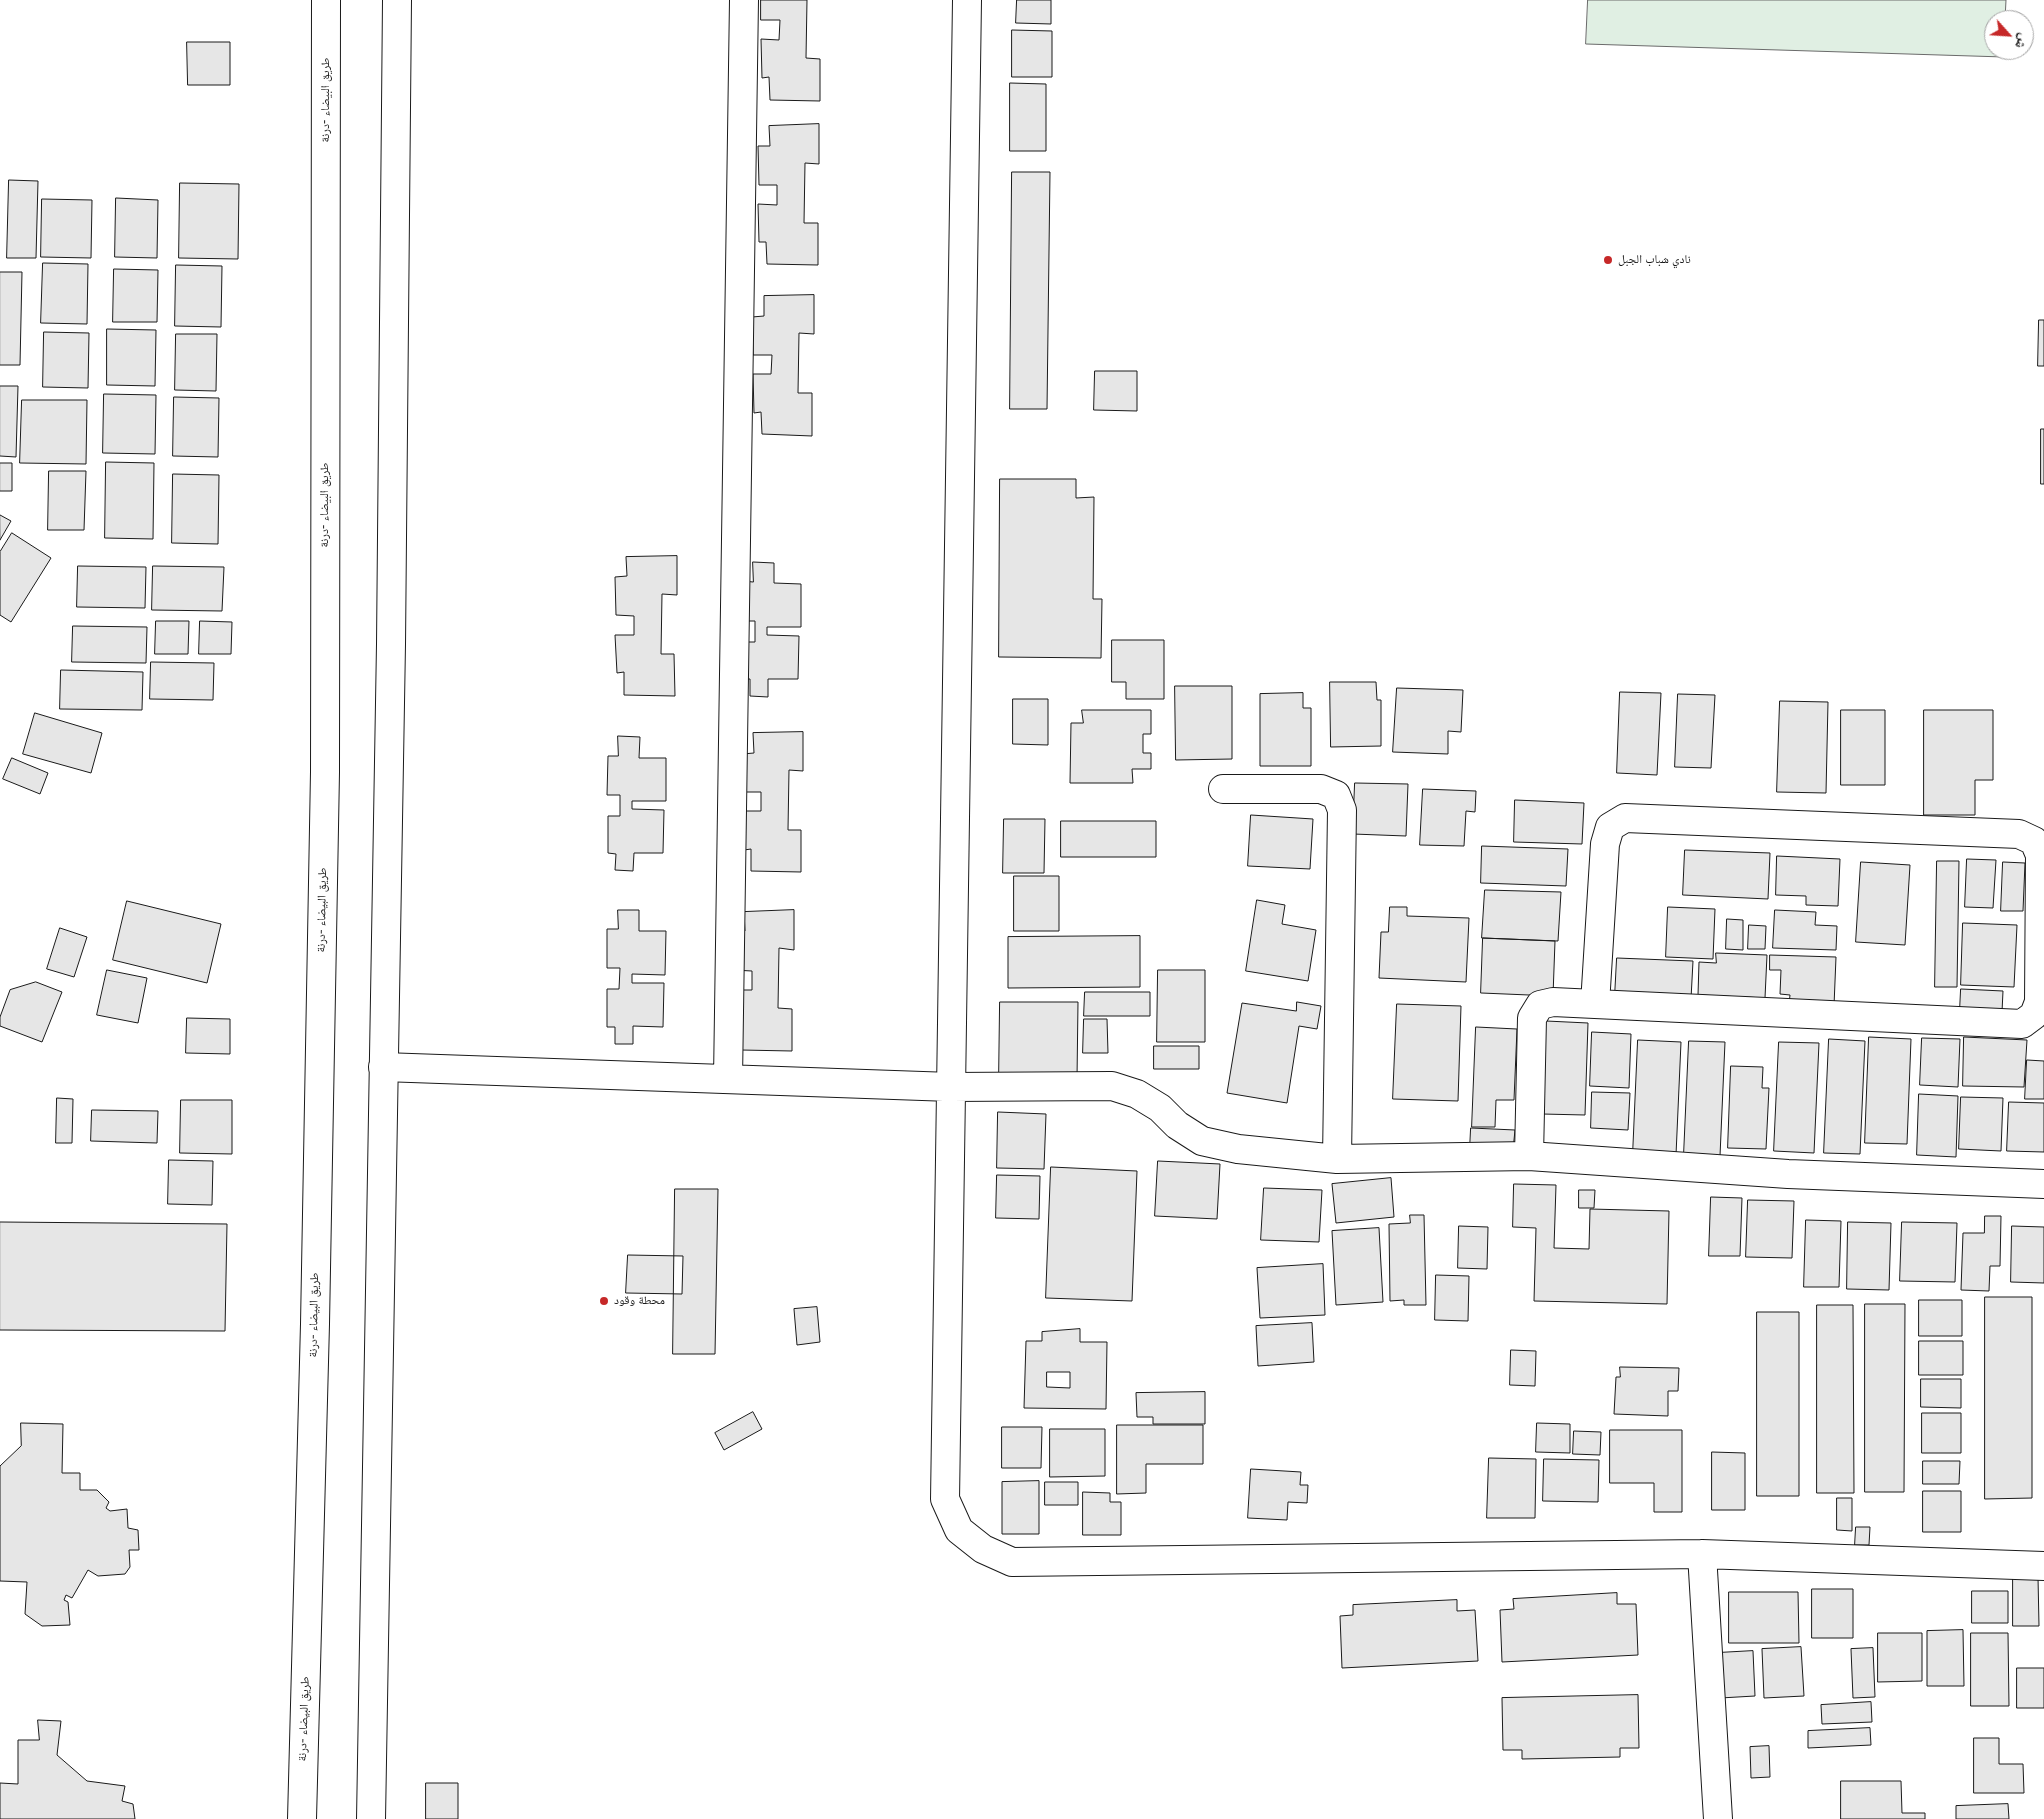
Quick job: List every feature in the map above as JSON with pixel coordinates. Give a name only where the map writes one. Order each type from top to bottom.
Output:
[{"type":"main road","name":"طريق البيضاء -درنة","points":[[302,1819],[325,782],[326,0]]},
{"type":"main road","points":[[371,1819],[390,654],[397,0]]},
{"type":"main road","points":[[728,1079],[744,0]]},
{"type":"main road","points":[[967,0],[944,1499],[959,1530],[983,1549],[1012,1562],[1702,1554],[2044,1566]]},
{"type":"main road","points":[[1223,789],[1321,789],[1336,795],[1342,810],[1337,1159]]},
{"type":"main road","points":[[1529,1156],[1532,1018],[1540,1005],[1553,1002],[1595,1004],[2022,1024],[2034,1015],[2039,1002],[2040,855],[2034,841],[2019,834],[1625,818],[1610,827],[1605,844],[1595,1004]]},
{"type":"main road","points":[[383,1067],[951,1087],[1112,1086],[1137,1094],[1160,1108],[1178,1125],[1202,1141],[1238,1149],[1337,1159],[1529,1156],[1788,1174],[2044,1184]]},
{"type":"main road","points":[[1702,1554],[1718,1819]]},
{"type":"green space","points":[[1588,0],[2006,0],[2006,10],[1984,10],[1984,56],[1586,44]]},
{"type":"building","points":[[761,0],[807,0],[806,58],[820,59],[820,101],[770,100],[769,77],[762,78],[761,39],[779,40],[780,20],[761,20]]},
{"type":"building","points":[[1017,0],[1051,0],[1051,24],[1016,23]]},
{"type":"building","points":[[1012,30],[1052,31],[1052,77],[1012,77]]},
{"type":"building","points":[[187,42],[230,42],[230,85],[188,85]]},
{"type":"building","points":[[1010,83],[1046,84],[1046,151],[1010,151]]},
{"type":"building","points":[[819,124],[819,164],[805,163],[804,223],[818,223],[818,265],[767,264],[766,242],[759,242],[758,204],[777,205],[777,185],[759,185],[758,146],[770,146],[769,126]]},
{"type":"building","points":[[1012,172],[1050,172],[1047,409],[1010,409]]},
{"type":"building","points":[[9,180],[38,181],[36,258],[7,258]]},
{"type":"building","points":[[180,183],[239,184],[238,259],[179,258]]},
{"type":"building","points":[[116,198],[158,200],[157,258],[115,257]]},
{"type":"building","points":[[42,199],[92,200],[91,258],[41,257]]},
{"type":"building","points":[[43,263],[88,264],[87,324],[41,323]]},
{"type":"building","points":[[176,265],[222,266],[221,327],[175,326]]},
{"type":"building","points":[[114,269],[158,270],[157,322],[113,322]]},
{"type":"building","points":[[0,272],[22,272],[20,365],[0,365]]},
{"type":"building","points":[[814,295],[814,334],[799,333],[798,393],[812,393],[812,436],[762,434],[761,412],[754,413],[753,374],[771,374],[772,355],[753,355],[752,317],[764,316],[764,296]]},
{"type":"building","points":[[2039,320],[2044,320],[2044,366],[2038,366]]},
{"type":"building","points":[[107,329],[156,330],[155,386],[107,385]]},
{"type":"building","points":[[44,332],[89,333],[88,388],[43,387]]},
{"type":"building","points":[[176,334],[217,334],[216,391],[175,390]]},
{"type":"building","points":[[1095,371],[1137,371],[1137,411],[1094,410]]},
{"type":"building","points":[[0,386],[18,386],[16,457],[0,456]]},
{"type":"building","points":[[104,394],[156,395],[155,454],[103,453]]},
{"type":"building","points":[[174,397],[219,398],[218,457],[173,456]]},
{"type":"building","points":[[22,400],[87,400],[86,464],[20,463]]},
{"type":"building","points":[[2041,429],[2044,429],[2044,484],[2041,484]]},
{"type":"building","points":[[106,462],[154,463],[153,539],[105,538]]},
{"type":"building","points":[[0,463],[12,463],[12,491],[0,491]]},
{"type":"building","points":[[49,471],[86,471],[84,530],[48,530]]},
{"type":"building","points":[[173,474],[219,475],[218,544],[172,543]]},
{"type":"building","points":[[1000,479],[1076,479],[1076,498],[1094,497],[1093,599],[1102,599],[1101,658],[999,657]]},
{"type":"building","points":[[0,515],[11,521],[0,540]]},
{"type":"building","points":[[12,533],[51,558],[11,622],[0,615],[0,552]]},
{"type":"building","points":[[677,556],[677,595],[662,594],[661,654],[674,654],[675,696],[624,695],[624,672],[617,673],[615,635],[634,635],[634,616],[616,615],[615,577],[627,576],[626,557]]},
{"type":"building","points":[[753,562],[774,563],[774,583],[801,584],[801,627],[767,627],[767,635],[799,636],[798,679],[768,679],[768,697],[750,696],[750,679],[742,679],[743,642],[755,642],[755,621],[742,621],[743,581],[753,582]]},
{"type":"building","points":[[78,566],[146,567],[145,608],[77,607]]},
{"type":"building","points":[[153,566],[224,567],[222,611],[152,610]]},
{"type":"building","points":[[156,621],[189,621],[188,654],[155,654]]},
{"type":"building","points":[[200,621],[232,622],[231,654],[199,654]]},
{"type":"building","points":[[73,626],[147,627],[146,663],[72,662]]},
{"type":"building","points":[[1112,640],[1164,640],[1164,699],[1126,699],[1126,682],[1112,682]]},
{"type":"building","points":[[151,662],[214,663],[213,700],[150,699]]},
{"type":"building","points":[[61,670],[143,672],[142,710],[60,709]]},
{"type":"building","points":[[1330,682],[1376,682],[1377,700],[1381,700],[1381,746],[1331,747]]},
{"type":"building","points":[[1175,686],[1232,686],[1232,759],[1176,760]]},
{"type":"building","points":[[1397,688],[1463,690],[1461,732],[1448,731],[1448,754],[1393,752]]},
{"type":"building","points":[[1620,692],[1661,693],[1657,775],[1617,773]]},
{"type":"building","points":[[1303,693],[1303,708],[1311,708],[1311,766],[1260,766],[1260,694]]},
{"type":"building","points":[[1678,694],[1715,695],[1711,768],[1675,767]]},
{"type":"building","points":[[1013,699],[1048,699],[1048,745],[1013,744]]},
{"type":"building","points":[[1780,701],[1828,702],[1826,793],[1777,792]]},
{"type":"building","points":[[1082,710],[1151,710],[1151,734],[1143,734],[1143,753],[1151,753],[1151,769],[1132,769],[1133,783],[1070,783],[1071,723],[1083,723]]},
{"type":"building","points":[[1841,710],[1885,710],[1885,785],[1841,785]]},
{"type":"building","points":[[1924,710],[1993,710],[1993,780],[1975,780],[1975,815],[1924,815]]},
{"type":"building","points":[[35,713],[102,733],[91,773],[23,754]]},
{"type":"building","points":[[803,732],[803,771],[789,770],[788,830],[801,830],[801,872],[751,871],[751,849],[744,850],[742,811],[761,811],[761,792],[743,792],[742,754],[754,753],[753,733]]},
{"type":"building","points":[[618,736],[640,737],[639,758],[666,758],[666,801],[632,801],[632,809],[664,810],[663,853],[634,853],[633,871],[615,870],[616,854],[608,853],[608,816],[620,816],[620,795],[607,795],[608,756],[618,756]]},
{"type":"building","points":[[12,758],[48,773],[40,794],[3,779]]},
{"type":"building","points":[[1355,783],[1408,784],[1406,836],[1353,834]]},
{"type":"building","points":[[1423,789],[1476,791],[1475,812],[1466,811],[1464,846],[1420,845]]},
{"type":"building","points":[[1515,800],[1584,803],[1582,844],[1514,842]]},
{"type":"building","points":[[1251,815],[1313,819],[1310,869],[1248,866]]},
{"type":"building","points":[[1004,819],[1045,819],[1044,873],[1003,873]]},
{"type":"building","points":[[1061,821],[1156,821],[1156,857],[1061,857]]},
{"type":"building","points":[[1482,846],[1568,849],[1566,886],[1481,883]]},
{"type":"building","points":[[1685,850],[1770,853],[1768,899],[1683,895]]},
{"type":"building","points":[[1777,856],[1840,859],[1838,906],[1806,905],[1806,896],[1776,895]]},
{"type":"building","points":[[1967,859],[1996,860],[1993,908],[1965,907]]},
{"type":"building","points":[[1937,861],[1959,861],[1957,987],[1935,987]]},
{"type":"building","points":[[1861,862],[1910,865],[1905,945],[1856,942]]},
{"type":"building","points":[[2003,862],[2025,863],[2023,911],[2001,911]]},
{"type":"building","points":[[1014,876],[1059,876],[1059,931],[1014,931]]},
{"type":"building","points":[[1485,890],[1561,892],[1558,941],[1482,938]]},
{"type":"building","points":[[1257,900],[1285,905],[1282,924],[1316,930],[1308,981],[1246,971]]},
{"type":"building","points":[[127,901],[221,924],[207,983],[113,960]]},
{"type":"building","points":[[1390,907],[1407,907],[1407,916],[1469,918],[1466,982],[1379,978],[1381,932],[1388,932]]},
{"type":"building","points":[[1668,907],[1715,909],[1713,959],[1666,957]]},
{"type":"building","points":[[618,910],[639,910],[639,931],[666,931],[665,975],[632,974],[632,983],[664,983],[663,1027],[633,1026],[633,1044],[615,1044],[615,1027],[607,1027],[607,989],[619,989],[620,968],[607,968],[607,929],[618,929]]},
{"type":"building","points":[[794,910],[794,950],[779,948],[778,1008],[792,1009],[792,1051],[741,1050],[733,990],[752,990],[752,971],[733,970],[732,932],[745,931],[744,912]]},
{"type":"building","points":[[1775,910],[1816,912],[1815,925],[1837,926],[1836,950],[1773,948]]},
{"type":"building","points":[[1727,919],[1743,920],[1743,950],[1726,949]]},
{"type":"building","points":[[1963,923],[2017,925],[2014,987],[1961,985]]},
{"type":"building","points":[[1749,925],[1766,926],[1765,949],[1748,949]]},
{"type":"building","points":[[60,928],[87,937],[74,977],[47,969]]},
{"type":"building","points":[[1140,936],[1140,987],[1008,988],[1008,937]]},
{"type":"building","points":[[1483,938],[1555,941],[1553,996],[1481,993]]},
{"type":"building","points":[[1716,953],[1767,955],[1765,998],[1698,995],[1699,962],[1716,963]]},
{"type":"building","points":[[1770,955],[1836,957],[1834,1006],[1789,1004],[1790,995],[1780,994],[1781,970],[1770,970]]},
{"type":"building","points":[[1617,958],[1693,961],[1691,999],[1615,996]]},
{"type":"building","points":[[107,970],[147,978],[138,1023],[97,1015]]},
{"type":"building","points":[[1158,970],[1205,970],[1205,1042],[1157,1042]]},
{"type":"building","points":[[36,982],[62,992],[42,1042],[0,1026],[0,1017],[10,990]]},
{"type":"building","points":[[1961,989],[2003,991],[2002,1012],[1960,1010]]},
{"type":"building","points":[[1085,992],[1150,992],[1150,1016],[1084,1016]]},
{"type":"building","points":[[1000,1002],[1078,1002],[1077,1079],[999,1079]]},
{"type":"building","points":[[1297,1002],[1321,1006],[1317,1029],[1299,1026],[1287,1103],[1227,1093],[1242,1003],[1296,1011]]},
{"type":"building","points":[[1397,1004],[1461,1006],[1458,1101],[1393,1099]]},
{"type":"building","points":[[187,1018],[230,1019],[230,1054],[186,1053]]},
{"type":"building","points":[[1084,1019],[1107,1019],[1108,1053],[1083,1053]]},
{"type":"building","points":[[1546,1021],[1588,1023],[1585,1115],[1542,1114]]},
{"type":"building","points":[[1476,1027],[1517,1029],[1514,1100],[1496,1100],[1495,1127],[1472,1127]]},
{"type":"building","points":[[1592,1032],[1631,1034],[1629,1088],[1590,1086]]},
{"type":"building","points":[[1869,1037],[1911,1039],[1907,1144],[1865,1143]]},
{"type":"building","points":[[1964,1037],[2027,1040],[2024,1087],[1963,1086]]},
{"type":"building","points":[[1922,1038],[1960,1039],[1958,1087],[1920,1085]]},
{"type":"building","points":[[1829,1039],[1865,1041],[1860,1154],[1824,1153]]},
{"type":"building","points":[[1638,1040],[1681,1042],[1676,1155],[1633,1154]]},
{"type":"building","points":[[1689,1041],[1725,1042],[1720,1156],[1684,1154]]},
{"type":"building","points":[[1779,1042],[1819,1043],[1814,1153],[1774,1151]]},
{"type":"building","points":[[1154,1046],[1199,1046],[1199,1069],[1154,1069]]},
{"type":"building","points":[[2027,1060],[2044,1061],[2044,1099],[2025,1099]]},
{"type":"building","points":[[1731,1066],[1763,1067],[1762,1088],[1769,1088],[1766,1149],[1728,1148]]},
{"type":"building","points":[[1592,1092],[1630,1093],[1628,1130],[1591,1128]]},
{"type":"building","points":[[1919,1094],[1958,1096],[1956,1157],[1917,1155]]},
{"type":"building","points":[[1961,1097],[2003,1098],[2001,1151],[1959,1149]]},
{"type":"building","points":[[57,1098],[73,1099],[72,1143],[56,1143]]},
{"type":"building","points":[[181,1100],[232,1100],[232,1154],[180,1153]]},
{"type":"building","points":[[2009,1102],[2044,1103],[2044,1152],[2007,1151]]},
{"type":"building","points":[[92,1110],[158,1111],[157,1143],[91,1141]]},
{"type":"building","points":[[998,1112],[1046,1114],[1044,1169],[997,1168]]},
{"type":"building","points":[[1471,1128],[1515,1130],[1513,1150],[1470,1149]]},
{"type":"building","points":[[169,1160],[213,1161],[212,1205],[168,1204]]},
{"type":"building","points":[[1158,1161],[1220,1164],[1217,1219],[1155,1216]]},
{"type":"building","points":[[1051,1167],[1137,1171],[1132,1301],[1046,1298]]},
{"type":"building","points":[[997,1175],[1040,1176],[1039,1219],[996,1218]]},
{"type":"building","points":[[1391,1178],[1394,1217],[1336,1223],[1332,1184]]},
{"type":"building","points":[[1514,1184],[1556,1185],[1554,1248],[1589,1249],[1590,1209],[1669,1211],[1667,1304],[1534,1301],[1536,1228],[1513,1227]]},
{"type":"building","points":[[1264,1188],[1322,1190],[1319,1242],[1261,1240]]},
{"type":"building","points":[[675,1189],[718,1189],[715,1354],[673,1354]]},
{"type":"building","points":[[1579,1190],[1595,1190],[1594,1208],[1579,1208]]},
{"type":"building","points":[[1711,1197],[1742,1198],[1740,1256],[1709,1256]]},
{"type":"building","points":[[1748,1200],[1794,1201],[1792,1258],[1746,1257]]},
{"type":"building","points":[[1410,1215],[1424,1215],[1426,1305],[1404,1305],[1404,1300],[1390,1301],[1389,1224],[1410,1223]]},
{"type":"building","points":[[1985,1216],[2001,1216],[2000,1266],[1990,1266],[1989,1291],[1961,1290],[1963,1233],[1984,1233]]},
{"type":"building","points":[[1806,1220],[1841,1221],[1839,1287],[1804,1287]]},
{"type":"building","points":[[0,1222],[227,1224],[225,1331],[0,1330]]},
{"type":"building","points":[[1848,1222],[1891,1223],[1889,1290],[1847,1289]]},
{"type":"building","points":[[1902,1222],[1957,1223],[1955,1282],[1900,1281]]},
{"type":"building","points":[[1459,1226],[1488,1227],[1487,1269],[1458,1268]]},
{"type":"building","points":[[2012,1226],[2044,1227],[2044,1283],[2011,1282]]},
{"type":"building","points":[[1379,1228],[1383,1302],[1336,1305],[1332,1231]]},
{"type":"building","points":[[628,1255],[683,1256],[682,1294],[626,1293]]},
{"type":"building","points":[[1323,1264],[1325,1315],[1260,1318],[1257,1268]]},
{"type":"building","points":[[1436,1275],[1469,1276],[1468,1321],[1435,1320]]},
{"type":"building","points":[[1985,1297],[2032,1297],[2032,1498],[1985,1499]]},
{"type":"building","points":[[1919,1300],[1962,1300],[1962,1336],[1919,1336]]},
{"type":"building","points":[[1865,1304],[1905,1304],[1904,1492],[1865,1492]]},
{"type":"building","points":[[1817,1305],[1853,1305],[1854,1493],[1817,1493]]},
{"type":"building","points":[[817,1307],[820,1342],[797,1345],[794,1309]]},
{"type":"building","points":[[1757,1312],[1799,1312],[1799,1496],[1757,1496]]},
{"type":"building","points":[[1312,1323],[1314,1362],[1258,1366],[1256,1326]]},
{"type":"building","points":[[1080,1329],[1080,1342],[1107,1342],[1106,1409],[1024,1408],[1026,1341],[1042,1341],[1042,1332]],"holes":[[[1047,1372],[1070,1372],[1070,1388],[1047,1387]]]},
{"type":"building","points":[[1919,1341],[1963,1341],[1963,1375],[1919,1375]]},
{"type":"building","points":[[1511,1350],[1536,1351],[1535,1386],[1510,1385]]},
{"type":"building","points":[[1620,1367],[1679,1368],[1678,1391],[1668,1391],[1668,1416],[1614,1414],[1616,1377],[1620,1377]]},
{"type":"building","points":[[1921,1379],[1961,1379],[1961,1408],[1921,1407]]},
{"type":"building","points":[[1205,1392],[1205,1424],[1153,1424],[1153,1417],[1137,1417],[1136,1393]]},
{"type":"building","points":[[753,1412],[762,1429],[724,1450],[715,1433]]},
{"type":"building","points":[[1922,1413],[1961,1413],[1961,1453],[1922,1453]]},
{"type":"building","points":[[21,1423],[63,1424],[62,1473],[80,1473],[80,1490],[97,1490],[109,1502],[106,1508],[110,1511],[127,1509],[128,1528],[138,1530],[139,1550],[129,1550],[130,1567],[125,1574],[98,1576],[88,1570],[72,1598],[66,1595],[64,1600],[68,1602],[70,1625],[42,1626],[25,1614],[27,1582],[0,1581],[0,1466],[21,1446]]},
{"type":"building","points":[[1537,1423],[1570,1424],[1570,1453],[1536,1452]]},
{"type":"building","points":[[1117,1425],[1203,1425],[1203,1464],[1146,1464],[1146,1493],[1117,1494]]},
{"type":"building","points":[[1002,1427],[1042,1427],[1041,1468],[1002,1468]]},
{"type":"building","points":[[1050,1429],[1105,1429],[1105,1476],[1050,1477]]},
{"type":"building","points":[[1610,1430],[1682,1430],[1682,1512],[1654,1512],[1654,1483],[1610,1483]]},
{"type":"building","points":[[1574,1431],[1601,1432],[1600,1455],[1573,1454]]},
{"type":"building","points":[[1712,1452],[1745,1453],[1745,1510],[1712,1510]]},
{"type":"building","points":[[1489,1458],[1536,1459],[1535,1518],[1487,1518]]},
{"type":"building","points":[[1544,1459],[1599,1460],[1598,1502],[1543,1501]]},
{"type":"building","points":[[1923,1461],[1960,1461],[1959,1484],[1923,1484]]},
{"type":"building","points":[[1251,1469],[1301,1472],[1300,1485],[1308,1485],[1307,1503],[1288,1502],[1287,1520],[1248,1518]]},
{"type":"building","points":[[1039,1481],[1039,1534],[1002,1534],[1002,1482]]},
{"type":"building","points":[[1045,1482],[1078,1482],[1078,1505],[1045,1505]]},
{"type":"building","points":[[1923,1491],[1961,1491],[1961,1532],[1923,1532]]},
{"type":"building","points":[[1083,1492],[1110,1493],[1110,1502],[1121,1502],[1121,1535],[1083,1535]]},
{"type":"building","points":[[1837,1498],[1852,1498],[1852,1531],[1837,1530]]},
{"type":"building","points":[[1856,1527],[1870,1527],[1869,1545],[1855,1545]]},
{"type":"building","points":[[2013,1577],[2038,1577],[2039,1626],[2013,1626]]},
{"type":"building","points":[[1812,1589],[1853,1589],[1853,1638],[1812,1638]]},
{"type":"building","points":[[1972,1591],[2008,1591],[2008,1623],[1972,1623]]},
{"type":"building","points":[[1729,1592],[1798,1592],[1799,1643],[1729,1643]]},
{"type":"building","points":[[1617,1593],[1617,1604],[1636,1604],[1638,1655],[1502,1662],[1500,1610],[1514,1609],[1513,1599]]},
{"type":"building","points":[[1457,1600],[1457,1611],[1475,1610],[1478,1661],[1342,1668],[1340,1616],[1353,1615],[1353,1605]]},
{"type":"building","points":[[1963,1630],[1964,1686],[1927,1686],[1927,1631]]},
{"type":"building","points":[[1878,1633],[1922,1633],[1922,1681],[1878,1682]]},
{"type":"building","points":[[1971,1633],[2008,1633],[2009,1706],[1971,1706]]},
{"type":"building","points":[[1801,1647],[1804,1696],[1764,1698],[1762,1649]]},
{"type":"building","points":[[1873,1648],[1875,1697],[1853,1698],[1851,1649]]},
{"type":"building","points":[[1753,1651],[1755,1696],[1720,1698],[1717,1653]]},
{"type":"building","points":[[2017,1668],[2044,1668],[2044,1708],[2017,1708]]},
{"type":"building","points":[[1638,1695],[1639,1748],[1620,1748],[1620,1757],[1522,1759],[1522,1750],[1503,1750],[1502,1698]]},
{"type":"building","points":[[1871,1702],[1872,1722],[1822,1724],[1821,1705]]},
{"type":"building","points":[[38,1720],[61,1721],[57,1755],[87,1781],[125,1786],[122,1801],[133,1804],[135,1819],[0,1819],[0,1783],[18,1784],[18,1740],[39,1740]]},
{"type":"building","points":[[1870,1728],[1871,1745],[1808,1748],[1808,1731]]},
{"type":"building","points":[[1974,1738],[1999,1738],[1999,1764],[2023,1764],[2024,1793],[1974,1793]]},
{"type":"building","points":[[1769,1746],[1770,1777],[1751,1778],[1750,1747]]},
{"type":"building","points":[[1841,1781],[1901,1781],[1902,1813],[1925,1813],[1925,1819],[1841,1819]]},
{"type":"building","points":[[426,1783],[458,1783],[458,1819],[426,1819]]},
{"type":"building","points":[[2008,1804],[2009,1819],[1956,1819],[1956,1806]]},
{"type":"place","name":"نادي شباب الجبل","points":[[1608,260]]},
{"type":"place","name":"محطة وقود","points":[[604,1301]]}]
